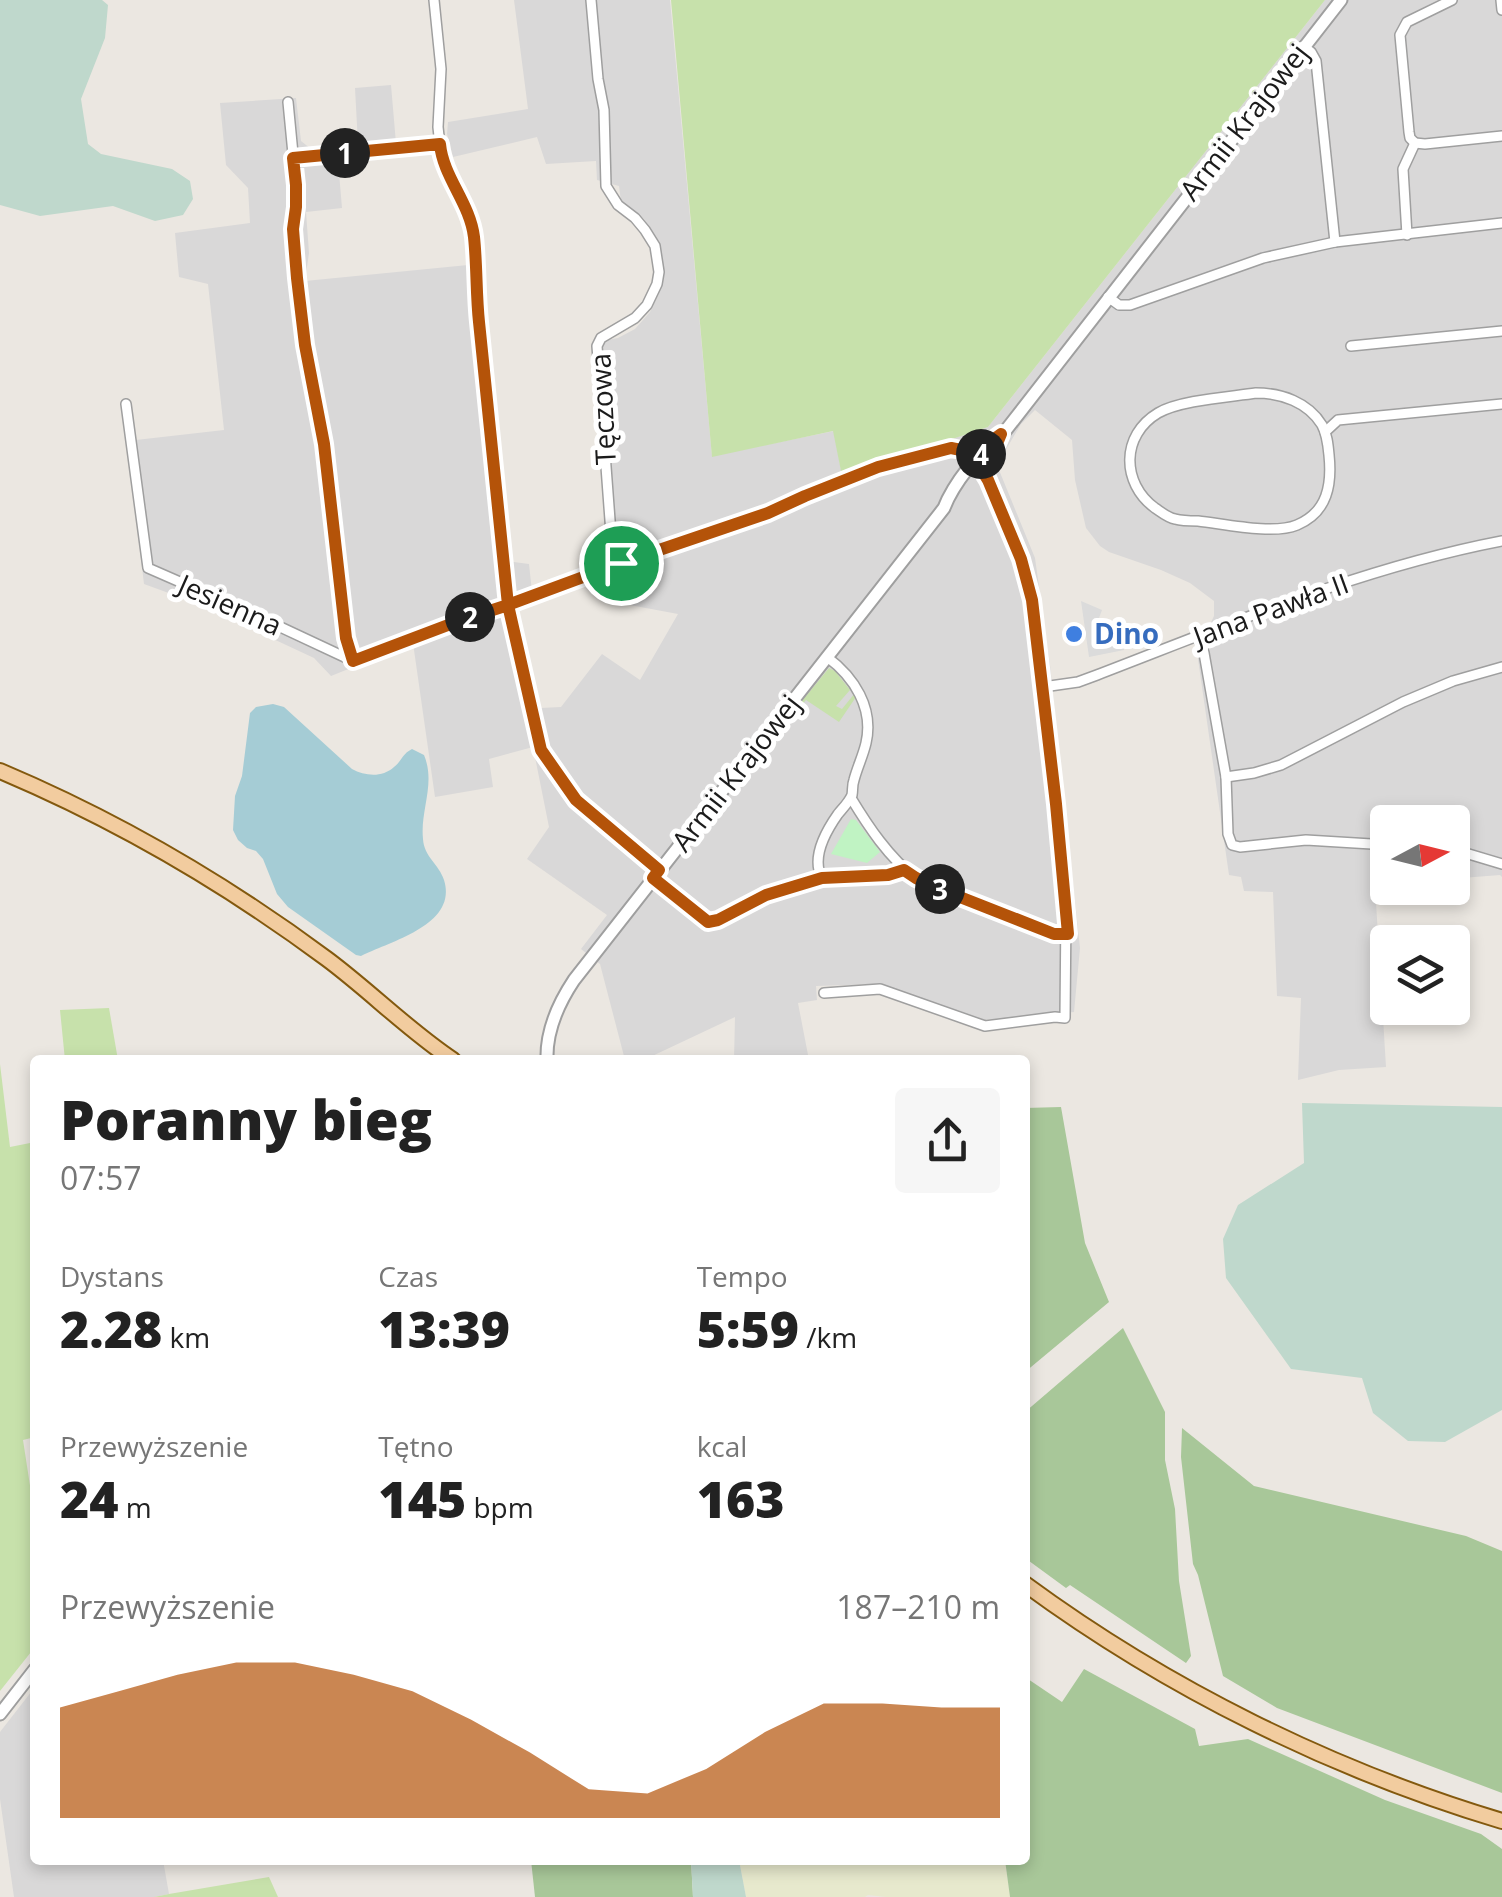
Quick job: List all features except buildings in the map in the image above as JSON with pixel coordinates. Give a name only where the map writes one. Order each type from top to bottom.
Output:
[{"type":"main road","points":[[0,771],[118,826],[205,877],[327,959],[447,1055]]},
{"type":"main road","points":[[1030,1587],[1164,1674],[1260,1725],[1366,1773],[1502,1821]]},
{"type":"street","points":[[434,0],[441,69],[441,155],[468,210],[474,234],[476,293],[508,605],[541,750],[576,800],[708,922],[766,895],[822,878],[888,875],[904,870]]},
{"type":"street","name":"Tęczowa","points":[[591,0],[604,110],[606,186],[618,205],[645,230],[654,246],[660,272],[646,305],[635,318],[600,338],[597,346],[612,547],[621,563]]},
{"type":"street","name":"Armii Krajowej","points":[[547,1054],[554,1018],[567,991],[827,656],[954,500],[990,442],[1001,434],[1341,0]]},
{"type":"street","points":[[1452,0],[1408,22],[1400,35],[1410,138],[1414,143],[1425,144],[1502,136]]},
{"type":"street","points":[[1501,0],[1502,10]]},
{"type":"street","points":[[1304,46],[1316,61],[1335,242]]},
{"type":"street","points":[[288,102],[296,207],[294,247],[302,320],[324,444],[346,638],[353,661],[768,513],[878,467],[951,448],[961,450],[988,480],[1021,559],[1032,600],[1068,934],[1065,1018],[985,1026],[880,989],[824,993]]},
{"type":"street","points":[[1407,235],[1403,169],[1414,143]]},
{"type":"street","points":[[293,158],[440,144]]},
{"type":"street","points":[[1108,297],[1119,305],[1130,305],[1262,258],[1335,242],[1502,223]]},
{"type":"street","points":[[1350,346],[1502,331]]},
{"type":"street","points":[[1256,393],[1280,394],[1307,408],[1325,432],[1331,472],[1326,499],[1311,516],[1287,528],[1173,519],[1147,502],[1130,471],[1134,437],[1152,417],[1176,406],[1256,393]]},
{"type":"street","name":"Jesienna","points":[[126,404],[148,568],[353,661]]},
{"type":"street","points":[[1325,432],[1338,420],[1502,404]]},
{"type":"street","name":"Jana Pawła II","points":[[1043,687],[1078,682],[1348,581],[1502,540]]},
{"type":"street","points":[[1198,636],[1226,777],[1228,834],[1232,845],[1306,840],[1370,844]]},
{"type":"street","points":[[822,878],[817,869],[821,848],[829,828],[851,798],[866,742],[868,716],[856,687],[827,656]]},
{"type":"street","points":[[1226,777],[1281,765],[1403,702],[1502,667]]},
{"type":"street","points":[[851,798],[904,870],[916,878],[1054,934],[1068,934]]},
{"type":"street","points":[[1470,854],[1502,864]]},
{"type":"street","points":[[0,1714],[30,1675]]},
{"type":"shaded area","points":[[514,0],[670,0],[712,456],[834,431],[842,475],[988,427],[1325,0],[1502,0],[1502,877],[1470,877],[1470,805],[1370,805],[1370,905],[1376,905],[1377,925],[1370,925],[1370,1025],[1383,1025],[1386,1067],[1339,1070],[1298,1080],[1301,998],[1277,996],[1273,892],[1244,891],[1241,877],[1229,875],[1197,652],[1214,616],[1214,601],[1190,583],[1100,546],[1086,528],[1075,480],[1072,440],[1035,410],[1021,424],[1001,458],[999,470],[1035,558],[1050,665],[1080,948],[1074,1012],[983,1020],[880,984],[816,986],[817,1000],[798,1003],[808,1055],[734,1055],[735,1017],[654,1055],[624,1055],[600,964],[581,949],[607,915],[527,859],[549,827],[533,747],[489,759],[493,787],[435,797],[413,643],[331,676],[314,658],[196,603],[144,584],[127,441],[224,430],[208,284],[179,277],[175,233],[250,223],[248,188],[226,165],[220,103],[296,98],[301,141],[311,149],[358,144],[355,88],[391,85],[397,155],[338,161],[342,208],[306,212],[309,253],[305,281],[468,265],[498,560],[529,564],[533,601],[517,609],[541,708],[561,707],[602,654],[640,680],[678,614],[619,603],[608,579],[639,565],[617,549],[599,351],[607,340],[635,329],[650,312],[659,293],[662,266],[657,243],[644,219],[621,202],[619,186],[597,180],[596,161],[546,164],[537,137],[453,157],[448,122],[528,109]]},
{"type":"shaded area","points":[[1081,601],[1102,610],[1099,618],[1103,622],[1120,621],[1128,629],[1130,645],[1124,646],[1124,650],[1089,657]]},
{"type":"shaded area","points":[[30,1693],[30,1865],[164,1865],[169,1894],[14,1897],[0,1799],[0,1732]]},
{"type":"green space","points":[[0,0],[102,0],[108,5],[105,38],[81,99],[88,144],[101,154],[172,169],[190,181],[193,199],[183,215],[155,221],[113,206],[40,216],[0,205]]},
{"type":"green space","points":[[671,0],[1325,0],[988,427],[842,476],[833,431],[712,457]]},
{"type":"green space","points":[[829,668],[850,690],[836,706],[842,709],[855,693],[856,697],[839,722],[806,700],[797,707]]},
{"type":"green space","points":[[851,819],[856,820],[880,852],[867,863],[831,854]]},
{"type":"green space","points":[[109,1008],[117,1055],[64,1055],[60,1010]]},
{"type":"green space","points":[[0,1064],[10,1147],[30,1143],[30,1438],[23,1440],[30,1486],[30,1653],[0,1691]]},
{"type":"green space","points":[[1302,1103],[1502,1107],[1502,1410],[1445,1442],[1408,1441],[1373,1413],[1362,1378],[1291,1369],[1226,1278],[1223,1239],[1238,1205],[1304,1163]]},
{"type":"green space","points":[[1061,1107],[1085,1243],[1109,1302],[1030,1368],[1030,1108]]},
{"type":"green space","points":[[1123,1328],[1165,1412],[1165,1460],[1175,1509],[1179,1581],[1191,1656],[1186,1663],[1030,1562],[1030,1408]]},
{"type":"green space","points":[[1182,1428],[1254,1486],[1466,1536],[1502,1551],[1502,1793],[1277,1708],[1223,1676],[1193,1564],[1181,1457]]},
{"type":"green space","points":[[1084,1669],[1195,1729],[1199,1746],[1248,1739],[1385,1800],[1481,1834],[1502,1849],[1502,1897],[1010,1897],[1006,1865],[1030,1865],[1030,1680],[1062,1702]]},
{"type":"green space","points":[[532,1865],[691,1865],[693,1897],[535,1897]]},
{"type":"green space","points":[[691,1865],[740,1865],[746,1897],[693,1897]]},
{"type":"green space","points":[[740,1865],[1006,1865],[1010,1897],[868,1895],[746,1897]]},
{"type":"green space","points":[[269,1877],[278,1897],[154,1897],[169,1894]]},
{"type":"water","points":[[256,707],[284,707],[352,769],[362,773],[389,771],[412,749],[424,755],[428,787],[423,839],[444,880],[446,896],[432,920],[419,929],[356,955],[288,907],[277,894],[263,859],[238,840],[233,830],[235,796],[242,776],[250,713]]},
{"type":"place","name":"Dino","points":[[1074,634]]},
{"type":"route","points":[[621,563],[508,605],[476,293],[474,234],[440,144],[293,158],[294,247],[305,345],[324,444],[346,638],[353,661],[508,605],[541,750],[576,800],[659,870],[653,878],[708,922],[766,895],[822,878],[888,875],[904,870],[937,888],[1054,934],[1068,934],[1032,600],[1021,559],[980,467],[1001,434],[975,462],[961,450],[951,448],[878,467],[768,513],[621,563]]}]
